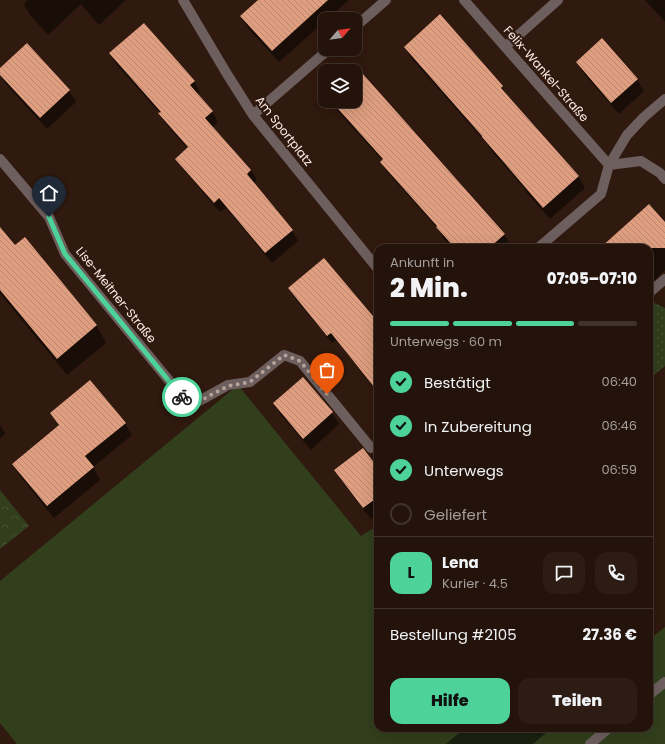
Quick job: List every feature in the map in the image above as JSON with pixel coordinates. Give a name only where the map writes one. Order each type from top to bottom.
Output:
[{"type":"street","name":"Am Sportplatz","points":[[183,0],[253,115],[374,264]]},
{"type":"street","points":[[362,21],[386,0]]},
{"type":"street","name":"Felix-Wankel-Straße","points":[[464,0],[609,165]]},
{"type":"street","points":[[505,47],[558,0]]},
{"type":"street","points":[[253,115],[321,56]]},
{"type":"street","points":[[543,244],[601,194],[609,165],[627,135],[644,117],[665,99]]},
{"type":"street","name":"Lise-Meitner-Straße","points":[[0,159],[49,217],[65,254],[190,406],[228,386],[250,382],[284,355],[300,361],[371,448]]},
{"type":"street","points":[[609,165],[641,162],[660,173],[665,178]]},
{"type":"street","points":[[653,290],[665,279]]},
{"type":"street","points":[[653,692],[665,682]]},
{"type":"street","points":[[590,744],[604,732]]},
{"type":"green space","points":[[655,303],[665,308],[665,366],[653,376],[653,305]]},
{"type":"green space","points":[[238,385],[361,536],[374,528],[374,732],[653,732],[653,637],[665,627],[665,744],[17,744],[0,723],[0,581]]},
{"type":"green space","points":[[0,490],[29,526],[0,549]]},
{"type":"building","points":[[258,0],[328,0],[272,51],[240,16]]},
{"type":"building","points":[[440,14],[503,86],[501,88],[579,176],[543,208],[404,47]]},
{"type":"building","points":[[144,23],[195,81],[190,85],[213,111],[205,118],[251,170],[247,174],[293,230],[265,253],[219,198],[214,203],[175,159],[188,147],[158,113],[161,112],[109,53]]},
{"type":"building","points":[[602,38],[638,79],[611,103],[576,62]]},
{"type":"building","points":[[27,43],[70,90],[40,118],[0,75],[0,68]]},
{"type":"building","points":[[362,73],[505,234],[494,244],[451,244],[380,162],[383,159],[337,108],[362,108]]},
{"type":"building","points":[[649,204],[665,222],[665,248],[653,248],[653,244],[604,244]]},
{"type":"building","points":[[0,227],[15,245],[25,237],[97,325],[57,359],[0,290]]},
{"type":"building","points":[[324,258],[374,317],[374,387],[331,333],[327,336],[288,288]]},
{"type":"building","points":[[303,377],[333,412],[303,439],[273,403]]},
{"type":"building","points":[[90,380],[126,423],[85,456],[94,467],[47,506],[12,464],[59,425],[50,413]]},
{"type":"building","points":[[363,448],[374,463],[374,500],[363,508],[334,470]]},
{"type":"way so far","points":[[182,397],[190,406],[228,386],[250,382],[284,355],[300,361],[327,394]]},
{"type":"route","points":[[49,217],[65,254],[182,397]]}]
